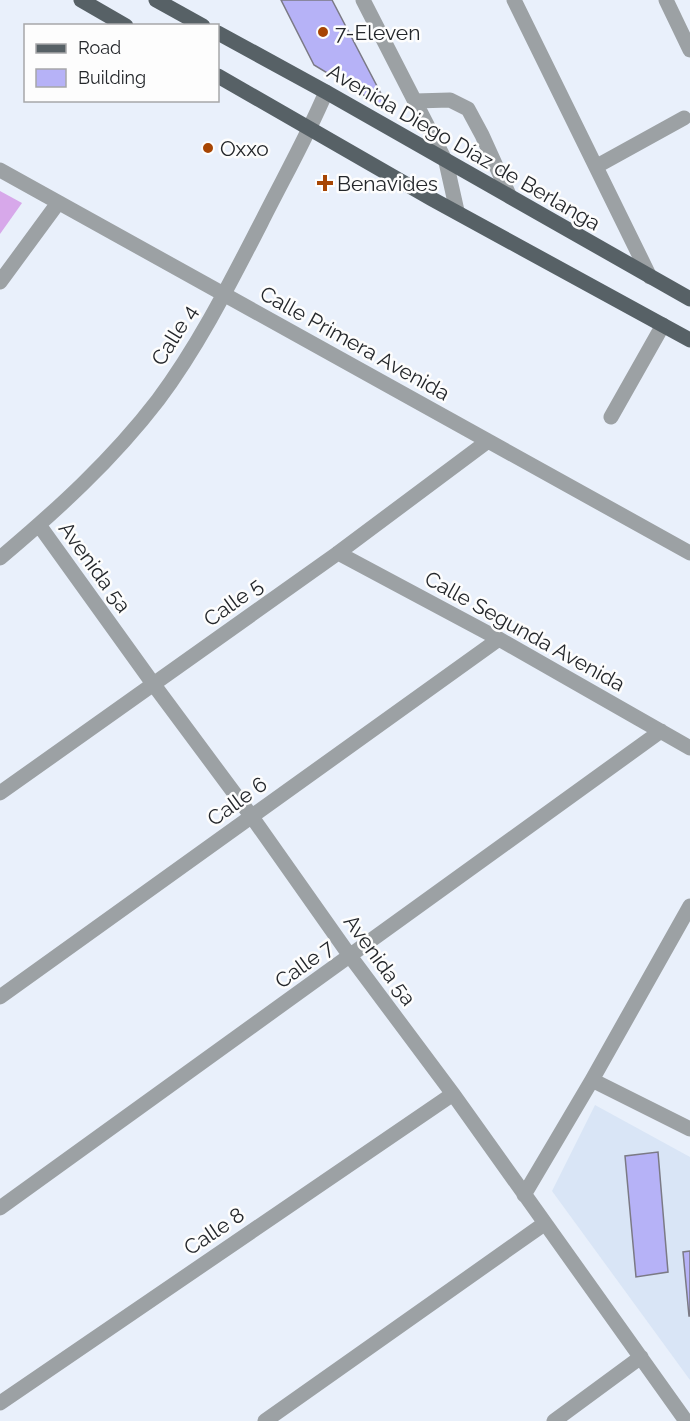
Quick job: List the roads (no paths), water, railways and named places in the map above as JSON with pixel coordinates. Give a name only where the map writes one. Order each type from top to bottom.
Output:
[{"type":"main road","points":[[81,0],[123,24]]},
{"type":"main road","points":[[156,0],[199,24]]},
{"type":"main road","name":"Avenida Diego Díaz de Berlanga","points":[[219,34],[690,298]]},
{"type":"main road","points":[[219,77],[690,340]]},
{"type":"street","points":[[363,0],[446,162],[457,211]]},
{"type":"street","points":[[514,0],[650,277]]},
{"type":"street","points":[[666,0],[690,50]]},
{"type":"street","name":"Calle 4","points":[[0,558],[99,469],[158,399],[224,295],[310,129],[326,92]]},
{"type":"street","points":[[415,101],[450,100],[468,109],[510,197]]},
{"type":"street","points":[[597,166],[684,118]]},
{"type":"street","name":"Calle Primera Avenida","points":[[0,170],[690,553]]},
{"type":"street","points":[[0,282],[58,203]]},
{"type":"street","points":[[611,417],[663,325]]},
{"type":"street","name":"Calle 5","points":[[0,793],[338,553],[488,441]]},
{"type":"street","name":"Avenida 5a","points":[[39,525],[252,817],[350,956],[453,1094],[686,1421]]},
{"type":"street","name":"Calle Segunda Avenida","points":[[338,553],[499,639],[690,748]]},
{"type":"street","name":"Calle 6","points":[[0,997],[499,639]]},
{"type":"street","name":"Calle 7","points":[[0,1208],[662,731]]},
{"type":"street","points":[[524,1196],[690,906]]},
{"type":"street","points":[[592,1080],[690,1129]]},
{"type":"street","name":"Calle 8","points":[[0,1403],[453,1094]]},
{"type":"street","points":[[265,1421],[544,1224]]},
{"type":"street","points":[[554,1421],[641,1357]]},
{"type":"place","name":"7-Eleven","points":[[323,32]]},
{"type":"place","name":"Oxxo","points":[[208,148]]},
{"type":"place","name":"Benavides","points":[[325,183]]}]
